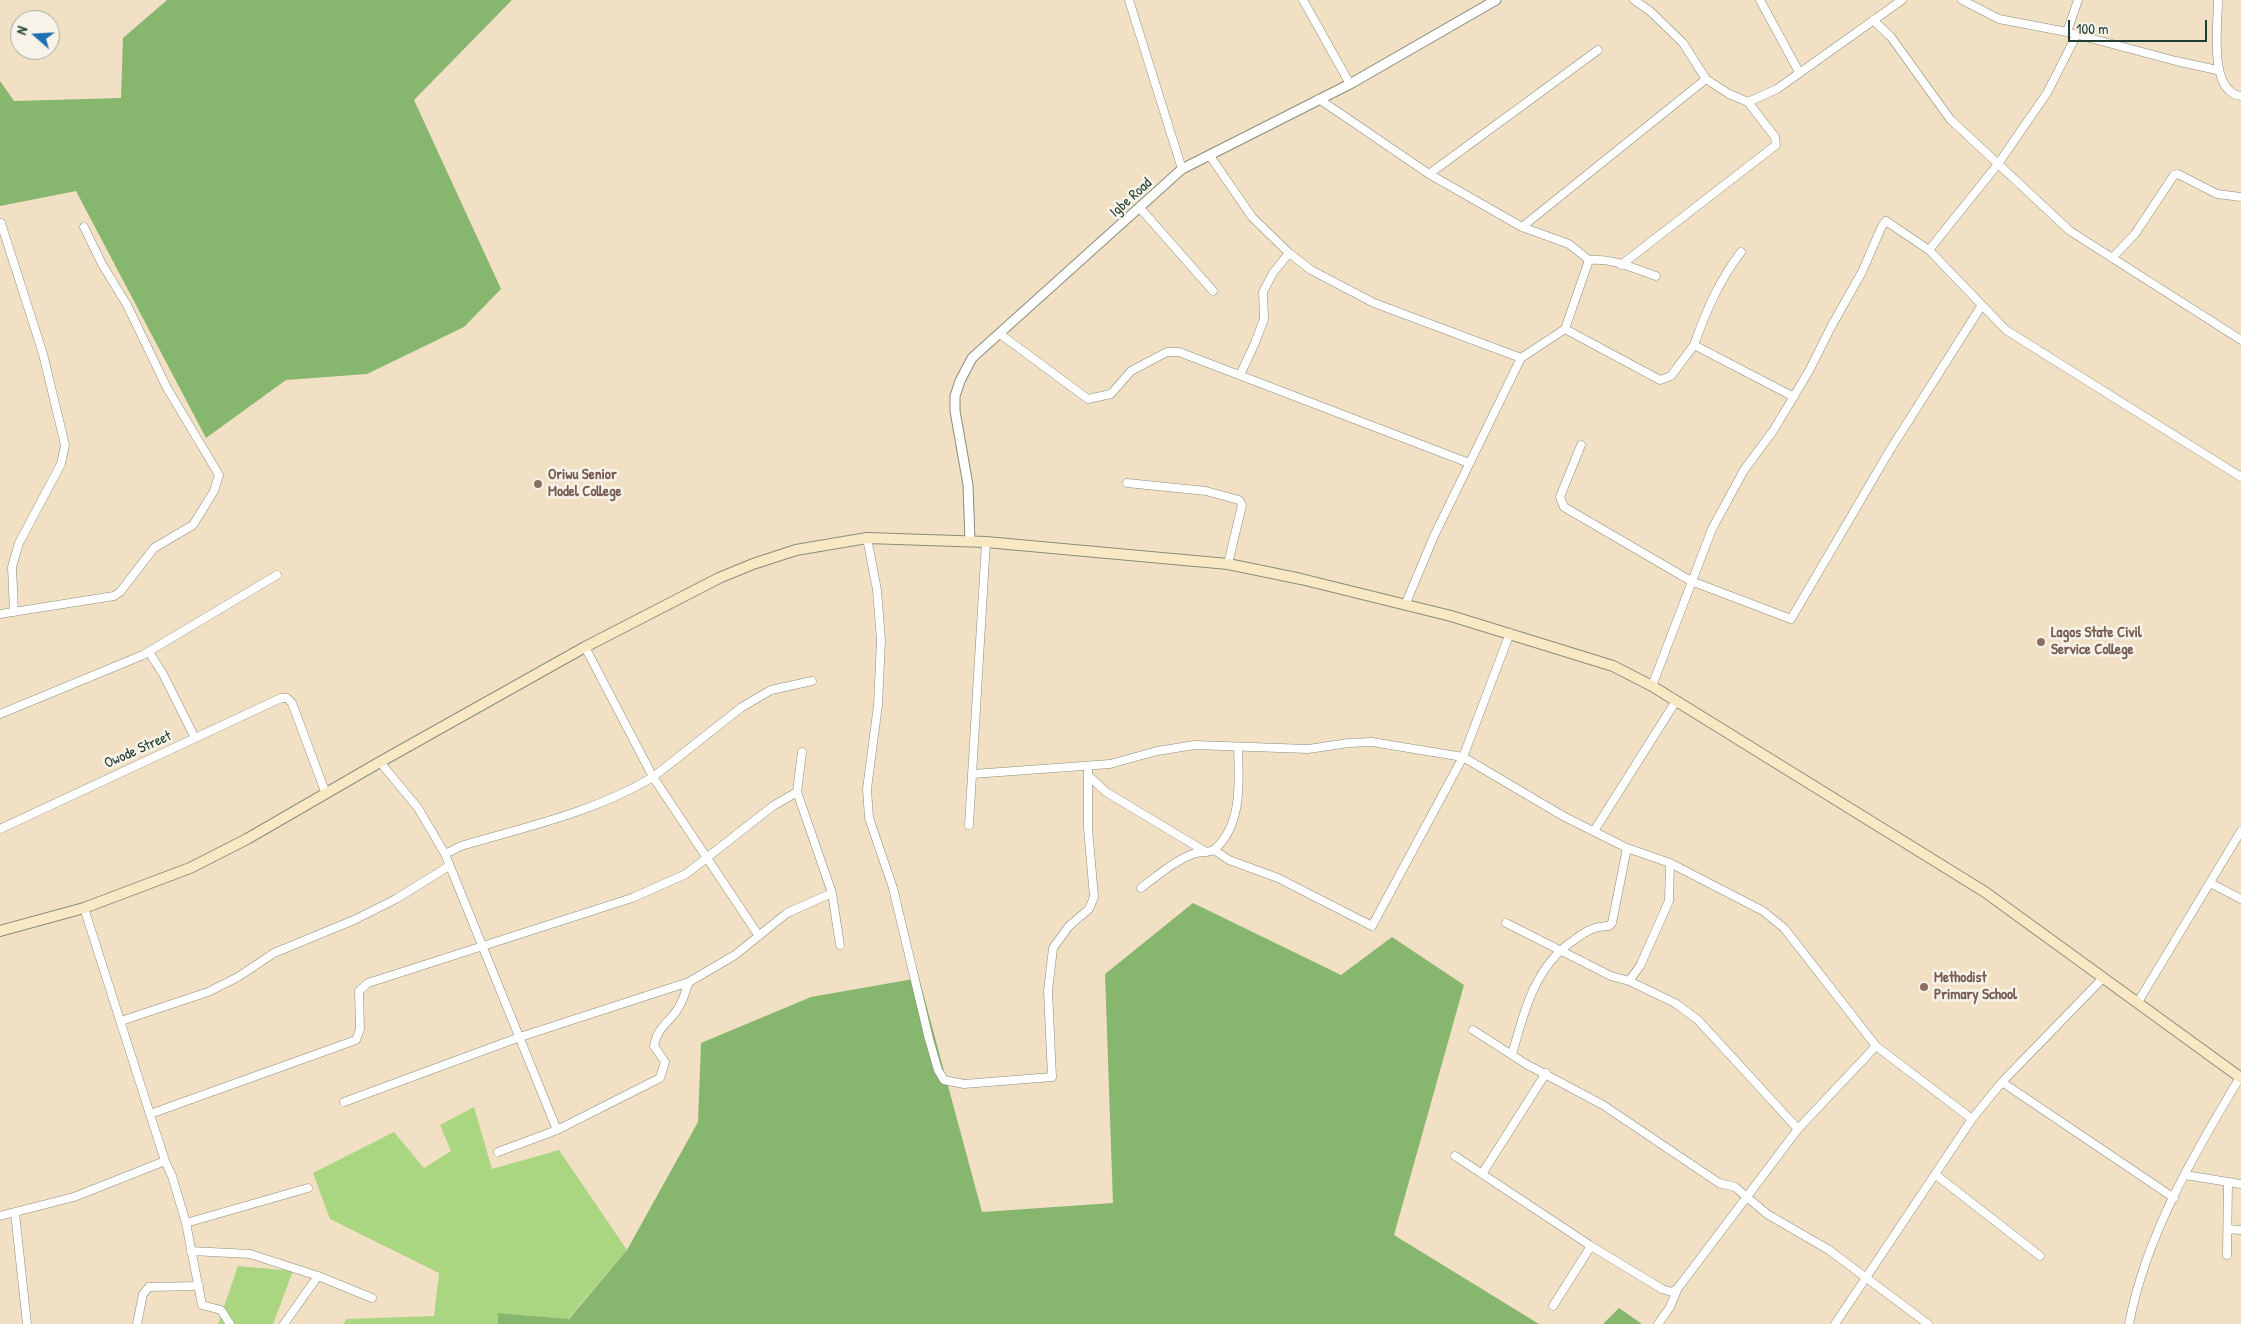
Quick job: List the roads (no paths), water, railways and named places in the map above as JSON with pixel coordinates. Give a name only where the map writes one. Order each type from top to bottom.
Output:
[{"type":"main road","points":[[0,931],[84,908],[190,868],[326,794],[585,647],[710,582],[752,564],[796,550],[867,538],[986,542],[1228,564],[1406,603],[1510,633],[1613,666],[1652,686],[1985,892],[2240,1078]]},
{"type":"street","points":[[1129,0],[1182,169]]},
{"type":"street","points":[[1303,0],[1350,84]]},
{"type":"street","name":"Igbe Road","points":[[970,541],[968,485],[955,411],[955,396],[960,380],[972,358],[1182,169],[1350,84],[1496,0]]},
{"type":"street","points":[[1621,265],[1776,145],[1775,137],[1748,102],[1729,94],[1706,79],[1684,42],[1650,10],[1634,0]]},
{"type":"street","points":[[1760,0],[1799,72]]},
{"type":"street","points":[[1748,102],[1777,89],[1902,0]]},
{"type":"street","points":[[1962,0],[1999,19],[2067,32],[2076,36],[2217,70]]},
{"type":"street","points":[[2067,32],[2078,0]]},
{"type":"street","points":[[2218,0],[2217,70],[2228,90],[2241,96]]},
{"type":"street","points":[[1873,20],[1891,37],[1950,119],[2070,231],[2241,340]]},
{"type":"street","points":[[1929,250],[1998,164],[2047,93],[2076,36]]},
{"type":"street","points":[[1429,174],[1598,50]]},
{"type":"street","points":[[1522,227],[1706,79]]},
{"type":"street","points":[[1320,99],[1429,174],[1522,227],[1569,244],[1589,260],[1606,259],[1656,276]]},
{"type":"street","points":[[1210,156],[1252,217],[1289,253],[1311,270],[1374,303],[1521,358]]},
{"type":"street","points":[[2112,258],[2135,234],[2174,175],[2178,174],[2217,194],[2241,197]]},
{"type":"street","points":[[1140,208],[1213,291]]},
{"type":"street","points":[[1652,686],[1712,529],[1744,470],[1773,431],[1794,397],[1862,272],[1886,221],[1929,250],[2006,330],[2241,477]]},
{"type":"street","points":[[1,223],[43,354],[64,445],[61,464],[17,551],[12,567],[14,612]]},
{"type":"street","points":[[0,614],[114,596],[120,592],[154,548],[193,524],[214,491],[219,475],[167,388],[127,305],[102,264],[84,227]]},
{"type":"street","points":[[1565,328],[1660,380],[1671,376],[1694,345],[1710,302],[1724,276],[1741,252]]},
{"type":"street","points":[[1240,375],[1256,343],[1264,319],[1263,292],[1273,273],[1289,253]]},
{"type":"street","points":[[1406,603],[1434,536],[1521,358],[1565,328],[1589,260]]},
{"type":"street","points":[[1581,445],[1560,497],[1560,502],[1564,507],[1691,581],[1791,619],[1890,450],[1982,305]]},
{"type":"street","points":[[1000,334],[1088,399],[1111,394],[1131,371],[1167,352],[1185,354],[1470,463]]},
{"type":"street","points":[[1694,345],[1794,397]]},
{"type":"street","points":[[1127,484],[1206,491],[1239,500],[1242,506],[1228,564]]},
{"type":"street","points":[[867,538],[876,590],[881,640],[878,705],[867,789],[869,818],[892,888],[929,1039],[938,1070],[944,1080],[964,1084],[1052,1077],[1048,991],[1053,948],[1069,926],[1090,909],[1094,897],[1088,828],[1088,766]]},
{"type":"street","points":[[969,825],[986,542]]},
{"type":"street","points":[[0,714],[115,668],[149,652],[277,575]]},
{"type":"street","points":[[1089,776],[1106,792],[1210,851],[1236,863],[1278,878],[1372,926],[1463,757],[1510,633]]},
{"type":"street","points":[[585,647],[654,777],[759,936]]},
{"type":"street","points":[[149,652],[163,674],[195,738]]},
{"type":"street","points":[[445,854],[461,846],[578,811],[607,800],[654,777],[749,702],[771,690],[812,681]]},
{"type":"street","name":"Owode Street","points":[[0,829],[281,698],[287,698],[292,704],[326,794]]},
{"type":"street","points":[[1594,831],[1676,701]]},
{"type":"street","points":[[973,774],[1088,766],[1195,744],[1308,749],[1349,743],[1372,742],[1463,757],[1563,816],[1628,848],[1670,863],[1763,911],[1784,928],[1876,1046],[1972,1119]]},
{"type":"street","points":[[1141,888],[1158,874],[1194,853],[1210,851],[1235,815],[1238,798],[1238,747]]},
{"type":"street","points":[[802,752],[797,792],[832,893],[840,945]]},
{"type":"street","points":[[380,762],[418,808],[445,854],[480,946],[520,1037],[557,1130]]},
{"type":"street","points":[[150,1114],[356,1040],[360,1029],[359,991],[362,987],[378,979],[648,892],[686,874],[773,806],[797,792]]},
{"type":"street","points":[[2138,1002],[2240,834]]},
{"type":"street","points":[[1512,1055],[1537,978],[1559,950],[1594,927],[1609,926],[1612,923],[1628,848]]},
{"type":"street","points":[[1629,981],[1640,966],[1669,901],[1670,863]]},
{"type":"street","points":[[121,1021],[208,992],[238,977],[274,954],[354,920],[396,899],[449,866]]},
{"type":"street","points":[[2210,883],[2241,899]]},
{"type":"street","points":[[344,1102],[520,1037],[689,982],[736,955],[787,913],[832,893]]},
{"type":"street","points":[[84,908],[186,1223],[202,1305],[221,1310],[230,1324]]},
{"type":"street","points":[[1506,923],[1611,976],[1629,981],[1675,1003],[1698,1020],[1798,1129]]},
{"type":"street","points":[[1835,1324],[1972,1119],[2002,1082],[2103,978]]},
{"type":"street","points":[[498,1152],[557,1130],[660,1078],[665,1062],[654,1046],[656,1036],[662,1026],[681,1005],[689,982]]},
{"type":"street","points":[[1473,1030],[1512,1055],[1603,1104],[1681,1159],[1719,1183],[1735,1187],[1767,1214],[1829,1250],[1867,1276],[1928,1324]]},
{"type":"street","points":[[1658,1324],[1670,1307],[1678,1288],[1798,1129],[1876,1046]]},
{"type":"street","points":[[1482,1174],[1546,1073]]},
{"type":"street","points":[[2129,1324],[2141,1273],[2174,1198],[2194,1155],[2240,1078]]},
{"type":"street","points":[[2002,1082],[2174,1198]]},
{"type":"street","points":[[1455,1156],[1591,1246],[1662,1289],[1672,1292],[1678,1288]]},
{"type":"street","points":[[0,1216],[74,1197],[165,1161]]},
{"type":"street","points":[[1936,1175],[2040,1256]]},
{"type":"street","points":[[2185,1175],[2241,1184]]},
{"type":"street","points":[[2227,1255],[2228,1182]]},
{"type":"street","points":[[186,1223],[308,1188]]},
{"type":"street","points":[[15,1213],[27,1324]]},
{"type":"street","points":[[2228,1229],[2241,1230]]},
{"type":"street","points":[[1553,1306],[1591,1246]]},
{"type":"street","points":[[191,1251],[250,1254],[318,1276],[372,1298]]},
{"type":"street","points":[[284,1324],[318,1276]]},
{"type":"street","points":[[137,1324],[143,1294],[149,1287],[199,1286]]},
{"type":"place","name":"Oriwu Senior Model College","points":[[538,484]]},
{"type":"place","name":"Lagos State Civil Service College","points":[[2041,642]]},
{"type":"place","name":"Methodist Primary School","points":[[1924,987]]}]
